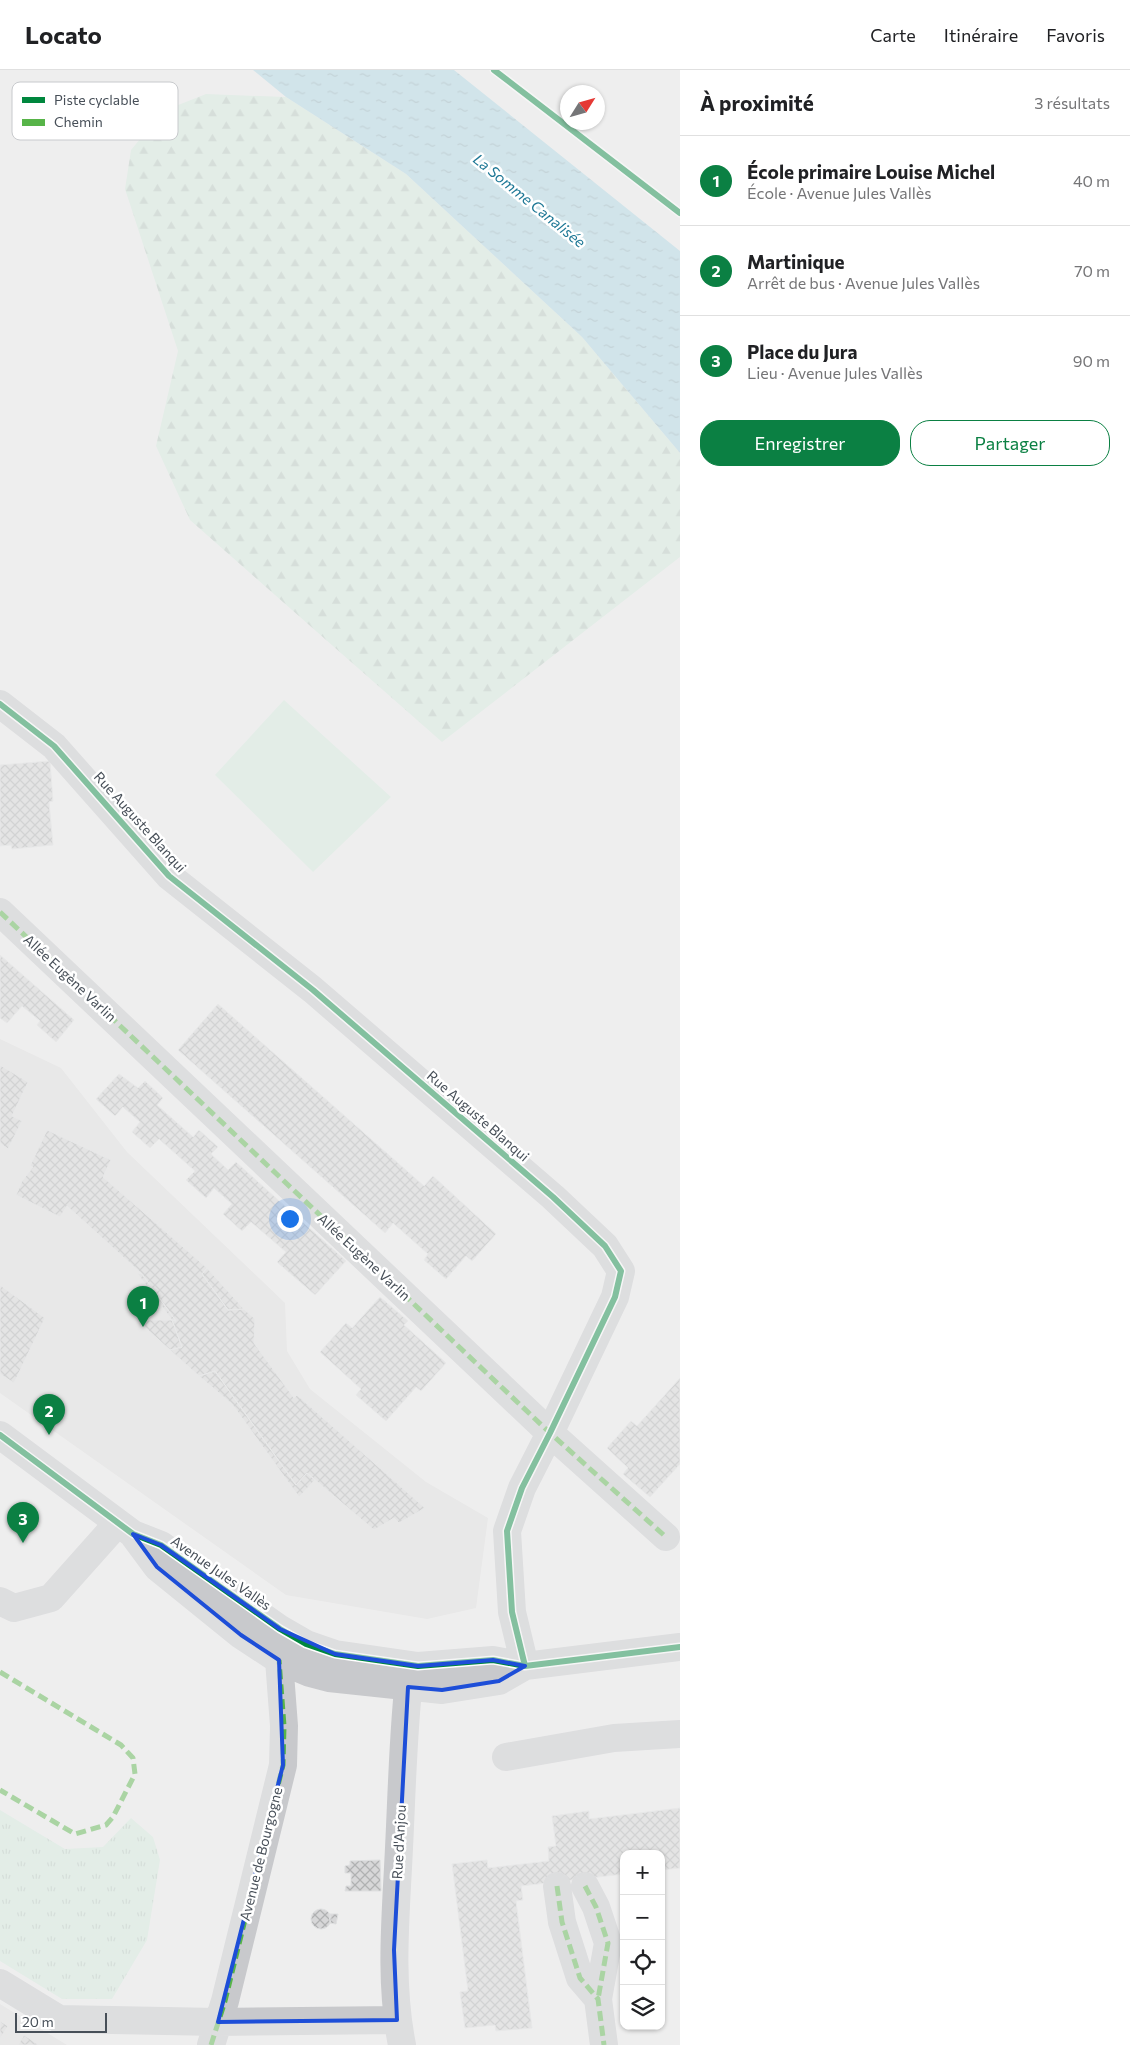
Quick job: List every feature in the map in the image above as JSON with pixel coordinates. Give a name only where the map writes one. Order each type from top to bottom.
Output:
[{"type":"street","name":"Rue Auguste Blanqui","points":[[0,704],[54,746],[169,876],[313,990],[558,1201],[605,1246],[621,1271],[615,1297],[522,1488],[507,1531],[512,1612],[525,1666]]},
{"type":"street","name":"Allée Eugène Varlin","points":[[0,912],[550,1433],[666,1537]]},
{"type":"street","name":"Avenue Jules Vallès","points":[[0,1435],[125,1529],[157,1567],[241,1635],[291,1666],[332,1666]]},
{"type":"street","points":[[0,1601],[14,1608],[51,1598],[125,1529]]},
{"type":"street","name":"Avenue Jules Vallès","points":[[125,1529],[161,1545],[280,1629],[306,1644],[332,1666]]},
{"type":"street","points":[[332,1666],[409,1676],[493,1660],[525,1666],[680,1646]]},
{"type":"street","name":"Avenue de Bourgogne","points":[[215,2034],[283,1765],[284,1726],[279,1660]]},
{"type":"street","name":"Rue d'Anjou","points":[[399,2032],[394,1950],[409,1676]]},
{"type":"street","points":[[506,1757],[614,1738],[680,1734]]},
{"type":"street","points":[[557,1886],[562,1922],[580,1978],[598,1999]]},
{"type":"street","points":[[585,1886],[596,1908],[608,1944],[598,1999],[604,2045]]},
{"type":"street","points":[[0,1983],[59,2019],[215,2034],[399,2032]]},
{"type":"highlighted area","points":[[133,1534],[161,1545],[280,1629],[335,1654],[418,1666],[493,1660],[525,1666],[499,1681],[442,1690],[408,1687],[394,1950],[397,2020],[218,2022],[283,1765],[279,1660],[241,1635],[157,1567]]},
{"type":"shaded area","points":[[0,1039],[61,1068],[127,1152],[285,1303],[287,1351],[310,1389],[426,1482],[488,1518],[476,1608],[427,1619],[286,1595],[0,1393]]},
{"type":"shaded area","points":[[0,2004],[67,2045],[0,2045]]},
{"type":"green space","points":[[206,94],[286,97],[406,174],[582,337],[680,453],[680,557],[442,742],[190,520],[156,446],[178,351],[125,189],[131,150],[139,140],[178,140],[178,105]]},
{"type":"green space","points":[[284,700],[391,797],[313,872],[215,775]]},
{"type":"green space","points":[[0,1810],[65,1849],[103,1847],[131,1818],[153,1837],[160,1860],[147,1940],[112,1999],[62,1999],[0,1961]]},
{"type":"water","name":"La Somme Canalisée","points":[[253,70],[454,70],[680,251],[680,453],[582,337],[406,174],[286,97]]},
{"type":"building","points":[[50,761],[53,801],[49,802],[53,845],[12,849],[11,845],[0,846],[0,765]]},
{"type":"building","points":[[0,955],[74,1020],[56,1042],[37,1025],[40,1021],[22,1006],[7,1023],[0,1018]]},
{"type":"building","points":[[218,1004],[424,1186],[433,1176],[496,1234],[472,1261],[466,1256],[446,1279],[424,1260],[428,1254],[393,1223],[385,1233],[178,1050]]},
{"type":"building","points":[[0,1065],[28,1082],[12,1116],[22,1121],[8,1149],[0,1143]]},
{"type":"building","points":[[119,1074],[138,1088],[145,1081],[163,1098],[157,1105],[193,1137],[199,1130],[218,1147],[211,1154],[228,1170],[236,1162],[346,1261],[315,1295],[277,1262],[286,1252],[251,1222],[242,1231],[223,1214],[232,1204],[214,1188],[206,1198],[186,1180],[195,1171],[159,1139],[150,1148],[132,1132],[140,1122],[123,1107],[115,1116],[96,1099]]},
{"type":"building","points":[[47,1130],[111,1160],[103,1177],[207,1268],[202,1274],[228,1310],[244,1309],[255,1319],[254,1343],[294,1398],[297,1395],[425,1508],[399,1523],[394,1518],[374,1530],[307,1473],[296,1485],[215,1371],[199,1376],[170,1350],[182,1347],[172,1320],[176,1321],[142,1274],[67,1206],[60,1217],[16,1195],[22,1181],[33,1167],[30,1166]]},
{"type":"building","points":[[207,1268],[244,1309],[228,1310],[202,1274]]},
{"type":"building","points":[[137,1273],[142,1274],[176,1321],[172,1320]]},
{"type":"building","points":[[0,1285],[45,1318],[14,1383],[0,1374]]},
{"type":"building","points":[[380,1297],[408,1321],[404,1325],[446,1363],[421,1391],[416,1387],[386,1421],[356,1395],[361,1389],[320,1352],[346,1323],[352,1328]]},
{"type":"building","points":[[137,1320],[172,1320],[182,1347],[170,1350]]},
{"type":"building","points":[[215,1371],[296,1485],[307,1473],[315,1480],[299,1497],[232,1404],[199,1376]]},
{"type":"building","points":[[680,1378],[680,1464],[650,1497],[623,1474],[628,1468],[607,1448],[631,1421],[637,1426]]},
{"type":"building","points":[[680,1808],[680,1868],[665,1870],[665,1850],[620,1850],[620,1874],[521,1886],[523,1900],[516,1901],[532,2028],[496,2031],[495,2025],[465,2028],[460,1992],[468,1991],[452,1864],[487,1860],[488,1868],[549,1861],[548,1847],[556,1846],[552,1816],[589,1811],[589,1819]]},
{"type":"building","points":[[380,1860],[381,1891],[345,1891],[346,1886],[351,1886],[351,1873],[345,1873],[345,1866],[350,1865],[350,1861]]},
{"type":"building","points":[[321,1909],[328,1912],[331,1919],[328,1926],[321,1929],[314,1926],[311,1919],[314,1912]]},
{"type":"building","points":[[329,1914],[338,1914],[336,1924],[330,1923]]},
{"type":"building","points":[[0,2021],[8,2026],[0,2039]]},
{"type":"building","points":[[24,2035],[39,2045],[18,2045]]},
{"type":"marked path","points":[[0,912],[550,1433],[666,1537]]},
{"type":"marked path","points":[[211,2045],[225,2001],[283,1765],[284,1726],[279,1660]]},
{"type":"marked path","points":[[0,1672],[121,1745],[133,1758],[135,1774],[113,1817],[106,1825],[75,1834],[0,1790]]},
{"type":"marked path","points":[[557,1886],[562,1922],[580,1978],[598,1999],[604,2045]]},
{"type":"marked path","points":[[585,1886],[596,1907],[608,1943],[598,1999]]},
{"type":"cycle path","points":[[494,70],[680,213]]},
{"type":"cycle path","points":[[0,704],[54,746],[169,876],[313,990],[553,1197],[605,1246],[621,1271],[615,1297],[522,1488],[507,1531],[512,1612],[525,1666]]},
{"type":"cycle path","points":[[0,1435],[133,1534],[161,1545],[280,1629],[306,1644],[335,1654],[418,1666],[493,1660],[525,1666],[680,1647]]},
{"type":"place","name":"École primaire Louise Michel","points":[[143,1327]]},
{"type":"place","name":"Martinique","points":[[49,1435]]},
{"type":"place","name":"Place du Jura","points":[[23,1543]]}]
